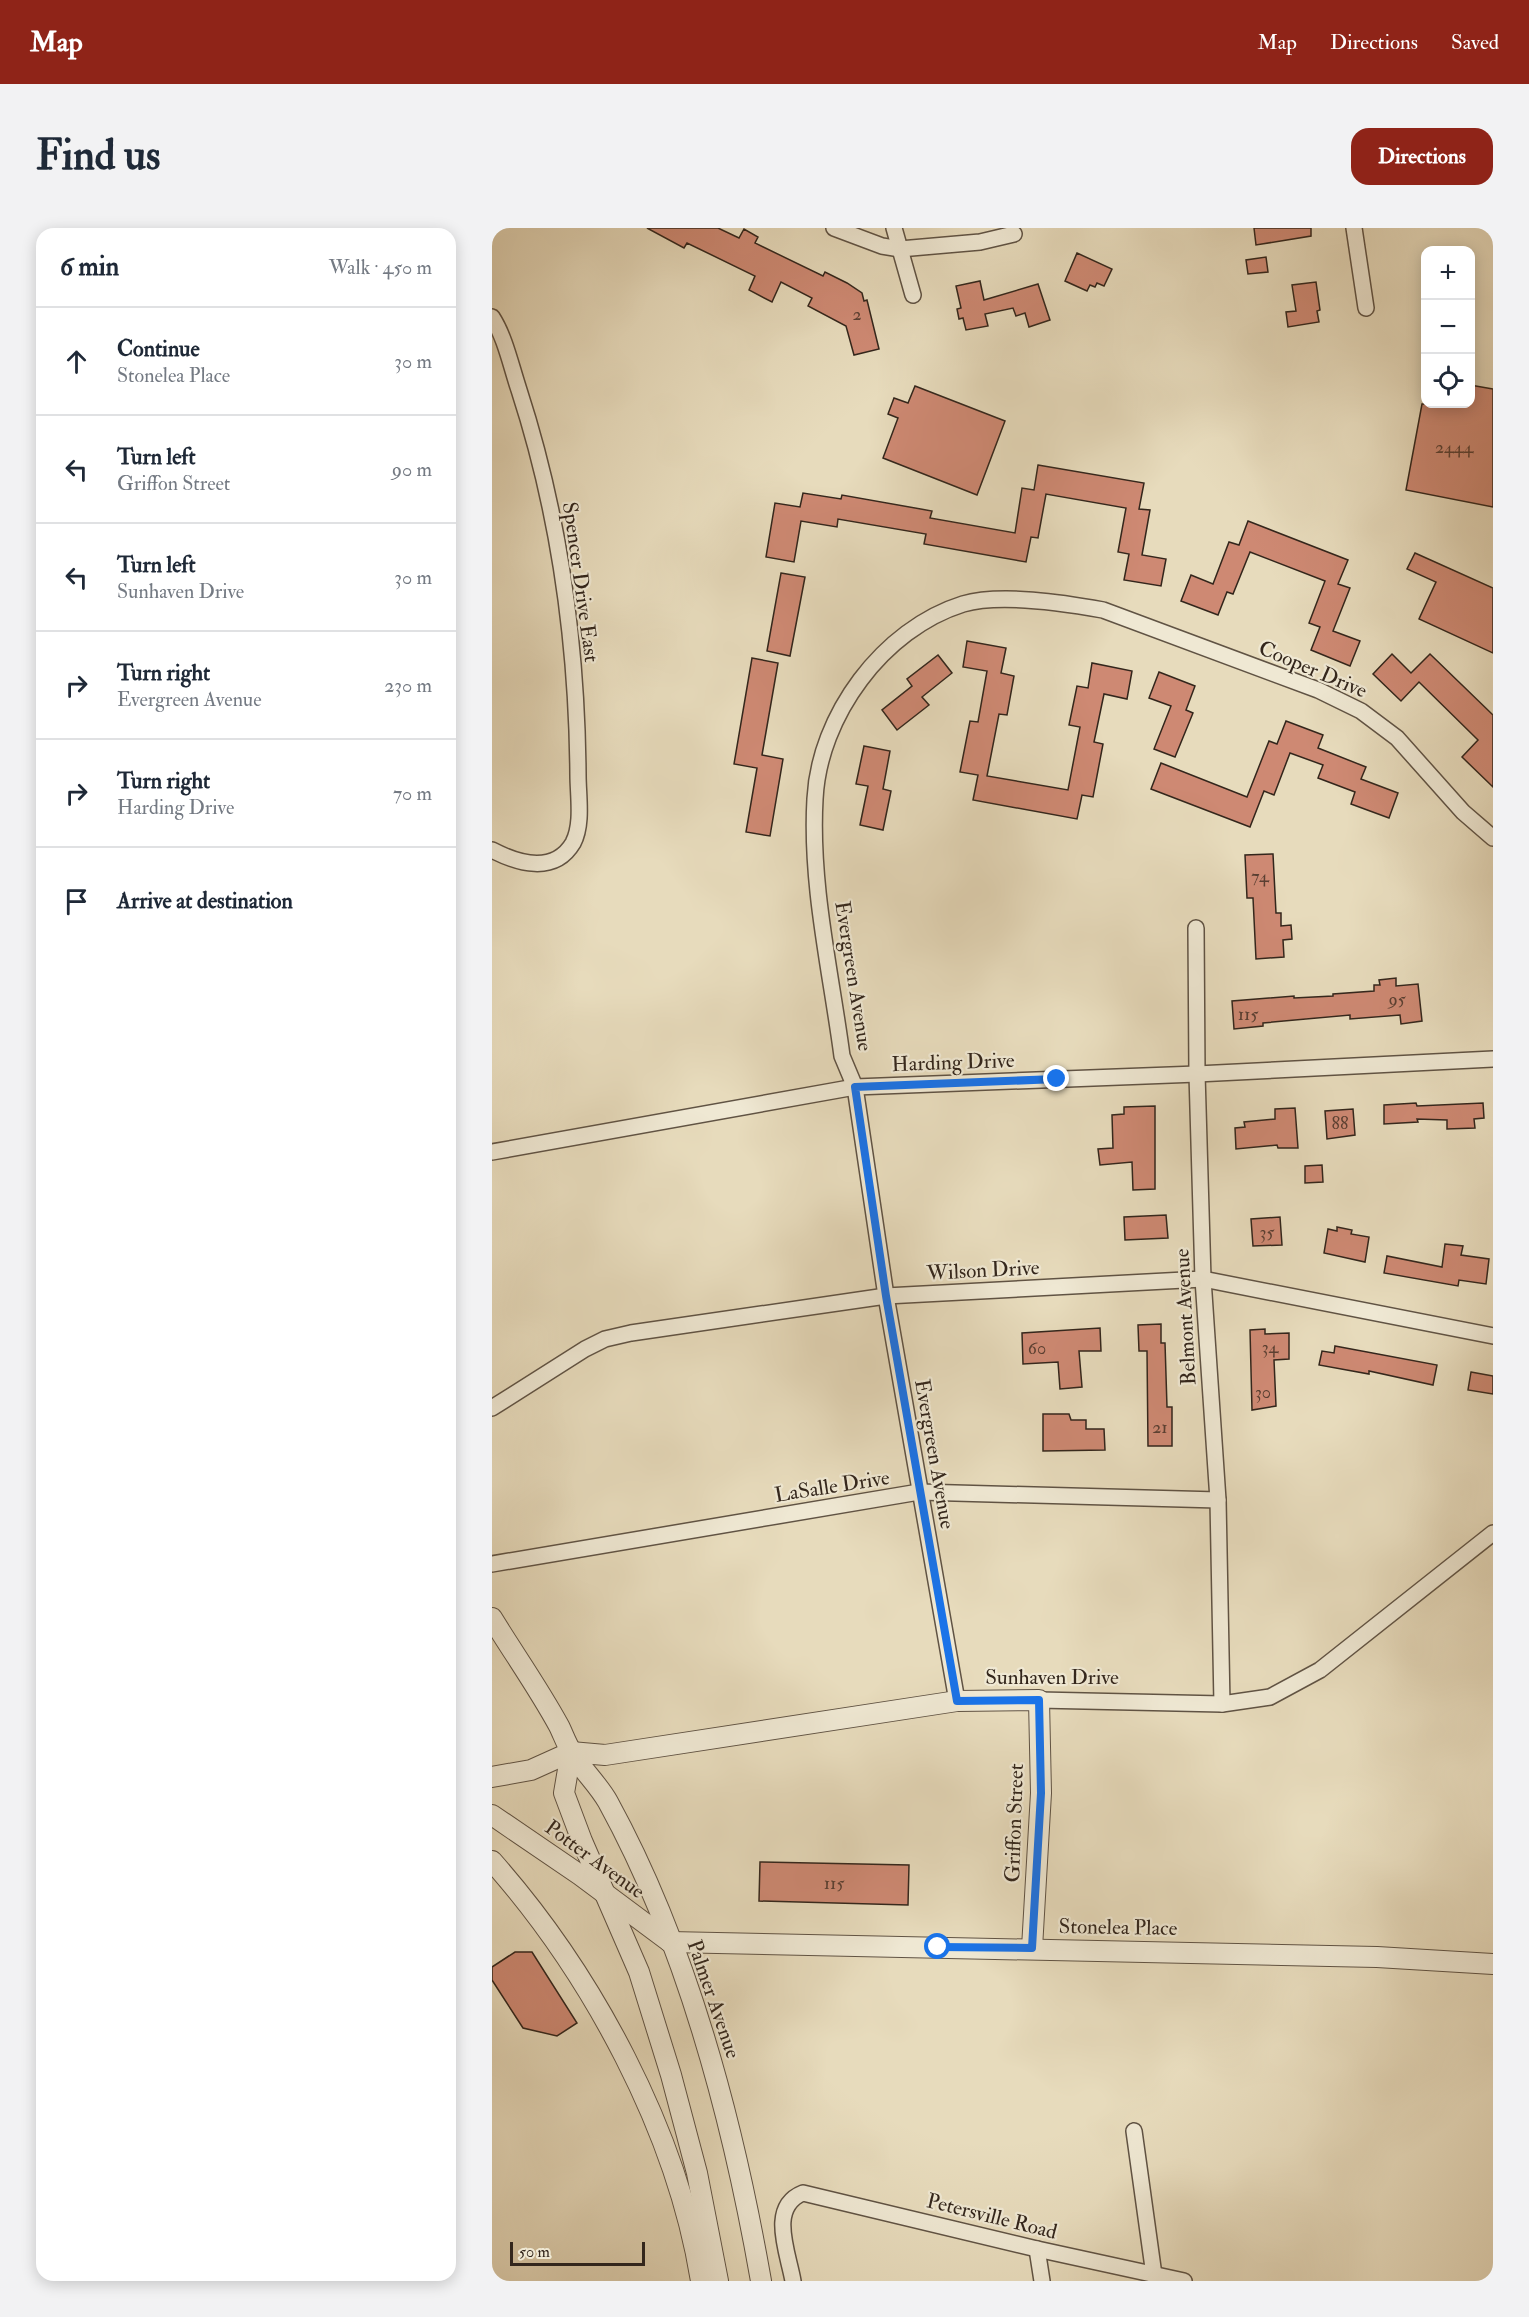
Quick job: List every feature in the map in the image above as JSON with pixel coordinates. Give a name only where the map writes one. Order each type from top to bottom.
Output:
[{"type":"street","points":[[834,228],[882,246],[900,249],[980,242],[1014,234]]},
{"type":"street","points":[[894,228],[913,294]]},
{"type":"street","points":[[1354,228],[1366,308]]},
{"type":"street","name":"Spencer Drive East","points":[[492,317],[533,432],[558,543],[578,720],[578,828],[573,843],[561,856],[532,864],[515,862],[492,850]]},
{"type":"street","name":"Evergreen Avenue","points":[[957,1701],[886,1296],[855,1087],[842,1056],[815,860],[815,797],[824,753],[846,702],[882,655],[914,627],[964,604],[1012,600],[1066,603],[1103,610],[1144,626]]},
{"type":"street","name":"Cooper Drive","points":[[1144,626],[1318,690],[1361,711],[1397,738],[1463,812],[1493,838]]},
{"type":"street","name":"Belmont Avenue","points":[[1196,928],[1197,1074],[1203,1279],[1218,1500],[1222,1704]]},
{"type":"street","name":"Harding Drive","points":[[492,1152],[855,1087],[1197,1074],[1493,1059]]},
{"type":"street","name":"Wilson Drive","points":[[492,1408],[605,1339],[631,1333],[886,1296],[1203,1279],[1493,1336]]},
{"type":"street","name":"LaSalle Drive","points":[[492,1564],[919,1492],[1218,1500]]},
{"type":"street","name":"Sunhaven Drive","points":[[492,1777],[531,1770],[571,1752],[605,1755],[957,1701],[1039,1700],[1222,1704],[1270,1697],[1320,1670],[1493,1533]]},
{"type":"street","name":"Palmer Avenue","points":[[492,1618],[559,1726],[571,1752],[607,1800],[651,1892],[725,2108],[743,2177],[761,2281]]},
{"type":"street","name":"Griffon Street","points":[[1032,1948],[1041,1793],[1039,1700]]},
{"type":"street","points":[[571,1752],[564,1793],[639,1972],[671,2075],[697,2173],[718,2281]]},
{"type":"street","name":"Potter Avenue","points":[[492,1815],[670,1942]]},
{"type":"street","points":[[492,1861],[538,1916],[574,1969],[632,2074],[663,2145],[684,2210],[701,2281]]},
{"type":"street","name":"Stonelea Place","points":[[670,1942],[1377,1957],[1493,1964]]},
{"type":"street","points":[[1134,2131],[1154,2275]]},
{"type":"street","name":"Petersville Road","points":[[793,2281],[782,2219],[785,2207],[792,2198],[803,2193],[1037,2249],[1184,2281]]},
{"type":"street","points":[[1037,2249],[1042,2281]]},
{"type":"building","points":[[647,228],[718,228],[739,238],[744,229],[758,237],[755,243],[823,276],[825,272],[862,293],[864,301],[867,300],[879,349],[854,355],[846,326],[808,306],[812,298],[781,282],[772,302],[749,290],[755,276],[687,243],[684,248]]},
{"type":"building","points":[[1254,228],[1311,228],[1311,236],[1256,245]]},
{"type":"building","points":[[1077,253],[1112,269],[1104,286],[1097,283],[1095,287],[1090,285],[1087,291],[1065,281]]},
{"type":"building","points":[[1266,257],[1268,272],[1248,274],[1246,260]]},
{"type":"building","points":[[980,281],[984,300],[1038,284],[1050,320],[1029,327],[1025,313],[1016,316],[1013,308],[985,314],[988,326],[966,330],[963,318],[959,319],[957,309],[961,308],[956,286]]},
{"type":"building","points":[[1316,282],[1320,310],[1317,311],[1319,322],[1288,327],[1286,312],[1296,311],[1292,285]]},
{"type":"building","points":[[915,386],[1005,421],[977,495],[883,458],[898,418],[888,414],[894,398],[908,403]]},
{"type":"building","points":[[1475,386],[1493,389],[1493,507],[1406,490],[1421,408],[1475,408]]},
{"type":"building","points":[[1038,465],[1144,483],[1139,509],[1150,510],[1142,555],[1166,559],[1161,586],[1124,580],[1129,554],[1118,552],[1126,508],[1046,494],[1038,538],[1031,537],[1026,562],[924,544],[926,534],[838,519],[837,527],[801,521],[794,562],[766,557],[775,503],[800,507],[803,493],[841,499],[842,495],[932,511],[930,518],[1015,533],[1022,488],[1034,490]]},
{"type":"building","points":[[1248,521],[1348,560],[1338,584],[1350,588],[1333,631],[1360,641],[1350,666],[1311,650],[1320,627],[1309,623],[1325,581],[1250,552],[1233,594],[1227,592],[1218,615],[1181,601],[1191,575],[1213,584],[1229,542],[1239,545]]},
{"type":"building","points":[[1415,553],[1493,588],[1493,653],[1419,619],[1436,582],[1407,569]]},
{"type":"building","points":[[781,573],[805,577],[790,656],[767,651]]},
{"type":"building","points":[[967,641],[1006,648],[1001,673],[1014,676],[1007,715],[999,714],[987,776],[1068,790],[1080,727],[1069,725],[1077,686],[1088,688],[1092,663],[1132,671],[1127,699],[1104,694],[1094,742],[1103,744],[1093,797],[1082,795],[1077,819],[973,800],[978,775],[960,772],[970,721],[978,722],[987,671],[963,667]]},
{"type":"building","points":[[1392,654],[1411,673],[1430,654],[1493,715],[1493,787],[1462,757],[1478,740],[1419,682],[1401,701],[1373,674]]},
{"type":"building","points":[[938,655],[952,673],[922,697],[929,705],[897,730],[882,710],[912,686],[907,679]]},
{"type":"building","points":[[752,658],[778,663],[762,755],[783,759],[770,836],[746,832],[757,768],[734,764]]},
{"type":"building","points":[[1159,672],[1195,686],[1186,710],[1193,713],[1175,757],[1154,749],[1171,706],[1149,698]]},
{"type":"building","points":[[1286,721],[1323,735],[1318,748],[1366,767],[1361,779],[1398,793],[1389,818],[1351,804],[1355,792],[1318,778],[1323,765],[1290,753],[1274,795],[1264,791],[1250,827],[1151,789],[1161,763],[1247,797],[1269,741],[1277,744]]},
{"type":"building","points":[[864,746],[890,751],[883,789],[891,791],[883,830],[860,825],[868,786],[856,784]]},
{"type":"building","points":[[1273,854],[1276,913],[1281,913],[1281,926],[1291,925],[1292,939],[1283,940],[1284,957],[1256,959],[1253,898],[1247,898],[1245,855]]},
{"type":"building","points":[[1396,978],[1396,986],[1418,984],[1422,1021],[1401,1024],[1400,1015],[1350,1019],[1350,1015],[1263,1023],[1263,1026],[1234,1029],[1232,1001],[1294,996],[1294,998],[1333,996],[1333,994],[1374,991],[1374,985],[1380,985],[1379,980]]},
{"type":"building","points":[[1416,1103],[1417,1106],[1483,1103],[1484,1118],[1474,1119],[1475,1128],[1447,1129],[1447,1120],[1417,1119],[1418,1122],[1384,1124],[1384,1105]]},
{"type":"building","points":[[1155,1106],[1155,1189],[1133,1190],[1132,1162],[1100,1165],[1098,1149],[1113,1148],[1112,1115],[1124,1114],[1124,1107]]},
{"type":"building","points":[[1295,1108],[1298,1148],[1278,1148],[1277,1145],[1236,1149],[1235,1128],[1245,1127],[1244,1122],[1275,1119],[1275,1109]]},
{"type":"building","points":[[1353,1109],[1355,1135],[1327,1139],[1325,1111]]},
{"type":"building","points":[[1322,1165],[1323,1182],[1305,1183],[1305,1166]]},
{"type":"building","points":[[1166,1215],[1168,1238],[1125,1240],[1124,1217]]},
{"type":"building","points":[[1280,1217],[1282,1245],[1253,1246],[1251,1219]]},
{"type":"building","points":[[1337,1227],[1352,1230],[1351,1234],[1369,1237],[1365,1262],[1324,1253],[1328,1229],[1337,1231]]},
{"type":"building","points":[[1445,1244],[1463,1246],[1461,1255],[1489,1259],[1486,1284],[1459,1280],[1458,1286],[1384,1273],[1387,1256],[1442,1267]]},
{"type":"building","points":[[1161,1324],[1161,1343],[1165,1343],[1167,1407],[1172,1407],[1172,1446],[1148,1446],[1147,1351],[1139,1351],[1138,1325]]},
{"type":"building","points":[[1100,1328],[1101,1351],[1079,1351],[1082,1387],[1060,1389],[1058,1362],[1023,1364],[1022,1333]]},
{"type":"building","points":[[1265,1329],[1265,1334],[1289,1333],[1289,1359],[1274,1360],[1276,1406],[1252,1410],[1250,1330]]},
{"type":"building","points":[[1335,1346],[1437,1365],[1433,1385],[1369,1371],[1369,1374],[1319,1365],[1322,1351],[1334,1353]]},
{"type":"building","points":[[1471,1372],[1493,1376],[1493,1394],[1468,1390]]},
{"type":"building","points":[[1043,1414],[1069,1414],[1071,1420],[1086,1420],[1086,1429],[1104,1429],[1105,1450],[1043,1451]]},
{"type":"building","points":[[760,1862],[909,1865],[908,1905],[759,1901]]},
{"type":"building","points":[[515,1952],[532,1952],[577,2023],[557,2036],[523,2028],[492,1980],[492,1967]]},
{"type":"route","points":[[938,1947],[1032,1948],[1041,1793],[1039,1700],[957,1701],[886,1296],[855,1087],[1057,1079]]}]
